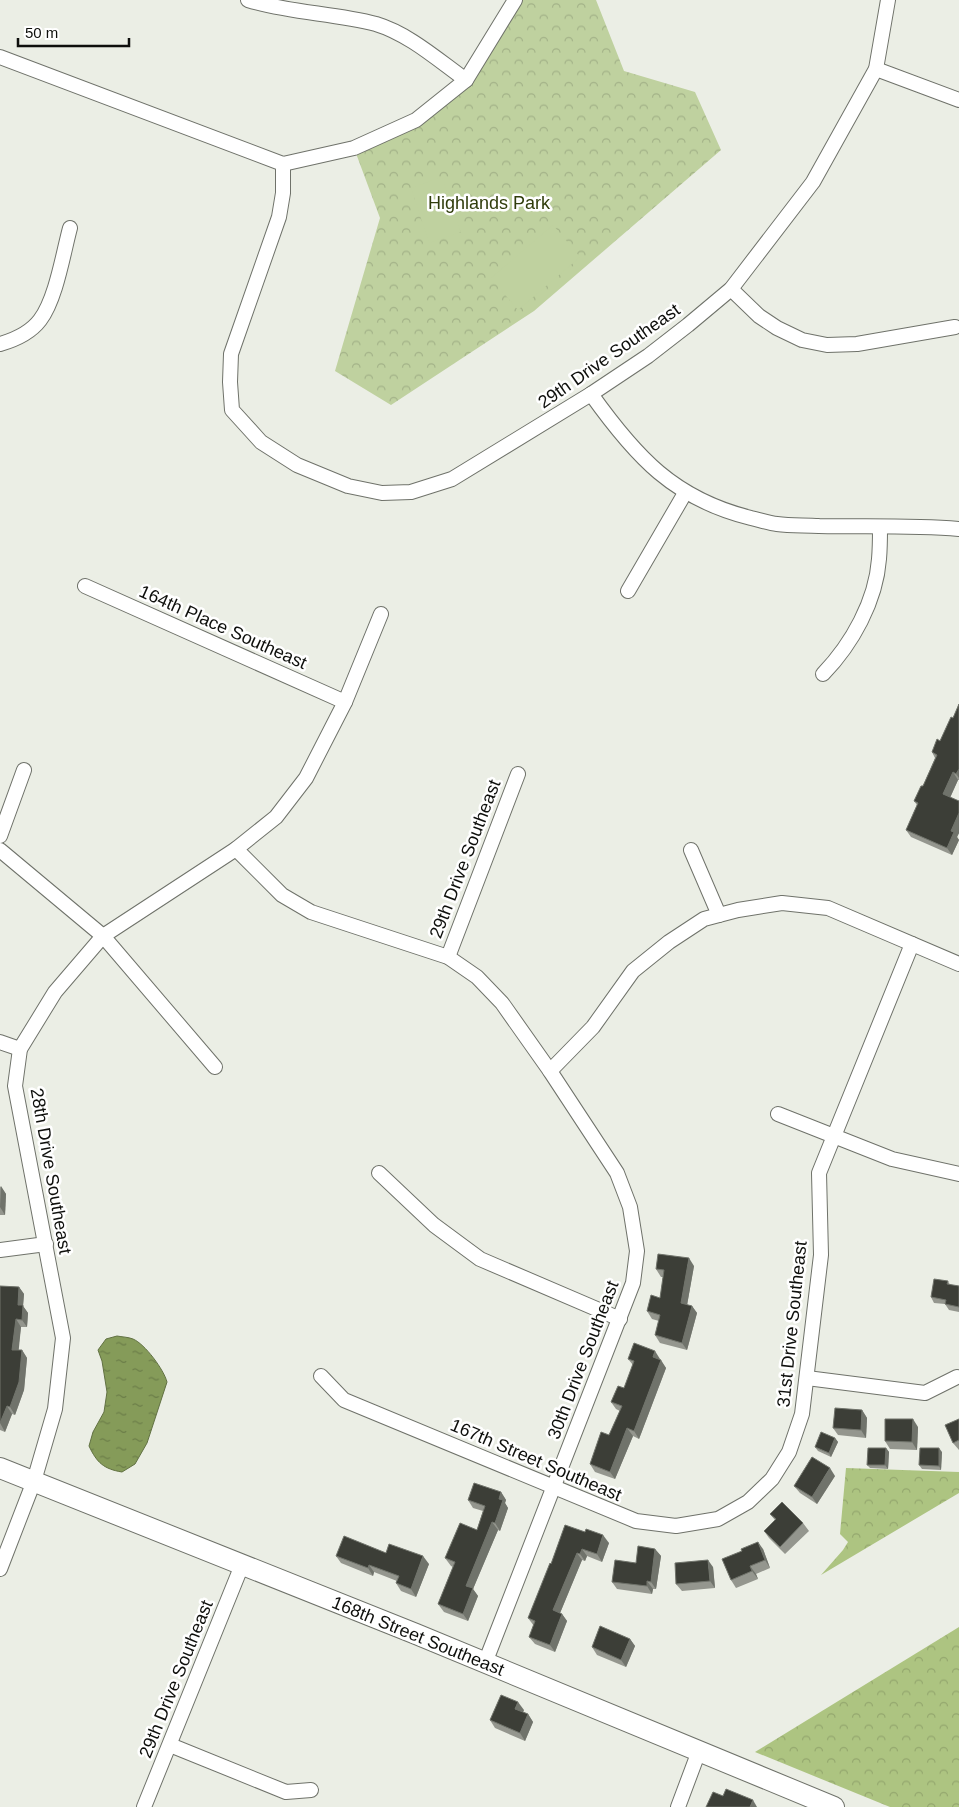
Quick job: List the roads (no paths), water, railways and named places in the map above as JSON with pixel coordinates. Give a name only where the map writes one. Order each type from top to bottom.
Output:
[{"type":"street","points":[[248,0],[270,7],[335,16],[377,25],[406,38],[466,80]]},
{"type":"street","points":[[0,57],[283,164],[354,148],[416,120],[466,80],[515,0]]},
{"type":"street","name":"29th Drive Southeast","points":[[283,164],[283,193],[279,217],[231,354],[232,410],[261,442],[298,465],[348,486],[382,493],[411,492],[452,479],[591,394],[648,356],[731,289],[813,182],[876,69],[888,0]]},
{"type":"street","points":[[876,69],[959,100]]},
{"type":"street","points":[[0,344],[20,337],[40,321],[51,299],[70,228]]},
{"type":"street","points":[[731,289],[759,316],[777,328],[802,340],[827,345],[857,344],[955,327]]},
{"type":"street","points":[[591,394],[616,428],[646,463],[685,493],[730,513],[777,524],[959,529]]},
{"type":"street","points":[[628,591],[685,493]]},
{"type":"street","points":[[823,674],[838,659],[860,624],[870,597],[879,560],[880,528]]},
{"type":"street","name":"164th Place Southeast","points":[[85,586],[345,702]]},
{"type":"street","name":"28th Drive Southeast","points":[[0,1569],[34,1481],[56,1409],[62,1338],[16,1086],[20,1049],[55,992],[103,936],[236,849],[276,817],[306,778],[345,702],[381,614]]},
{"type":"street","points":[[0,836],[24,770]]},
{"type":"street","name":"29th Drive Southeast","points":[[448,957],[518,774]]},
{"type":"street","name":"30th Drive Southeast","points":[[236,849],[282,895],[311,912],[448,957],[477,976],[502,1003],[550,1071],[617,1173],[630,1207],[637,1250],[633,1283],[485,1663]]},
{"type":"street","points":[[0,850],[103,936],[215,1067]]},
{"type":"street","points":[[691,850],[719,915]]},
{"type":"street","points":[[550,1071],[593,1027],[634,970],[704,919],[738,910],[782,903],[828,908],[959,964]]},
{"type":"street","name":"31st Drive Southeast","points":[[748,1502],[772,1479],[789,1452],[802,1414],[821,1255],[819,1172],[912,944]]},
{"type":"street","points":[[0,1042],[20,1049]]},
{"type":"street","points":[[778,1114],[892,1160],[959,1174]]},
{"type":"street","points":[[379,1173],[434,1226],[480,1259],[620,1319]]},
{"type":"street","points":[[0,1250],[46,1244]]},
{"type":"street","name":"167th Street Southeast","points":[[321,1376],[344,1400],[636,1521],[676,1526],[718,1519],[748,1502]]},
{"type":"street","points":[[807,1378],[925,1393],[957,1377]]},
{"type":"street","name":"168th Street Southeast","points":[[0,1468],[485,1663],[834,1807]]},
{"type":"street","name":"29th Drive Southeast","points":[[144,1807],[242,1565]]},
{"type":"street","points":[[170,1745],[286,1792],[311,1790]]},
{"type":"street","points":[[678,1807],[699,1751]]},
{"type":"water","points":[[117,1336],[133,1339],[143,1346],[158,1364],[167,1382],[147,1443],[135,1464],[122,1472],[110,1469],[102,1464],[95,1457],[89,1446],[93,1432],[104,1412],[107,1392],[102,1361],[98,1350],[106,1339]]},
{"type":"park label","name":"Highlands Park","points":[[489,203]]}]
